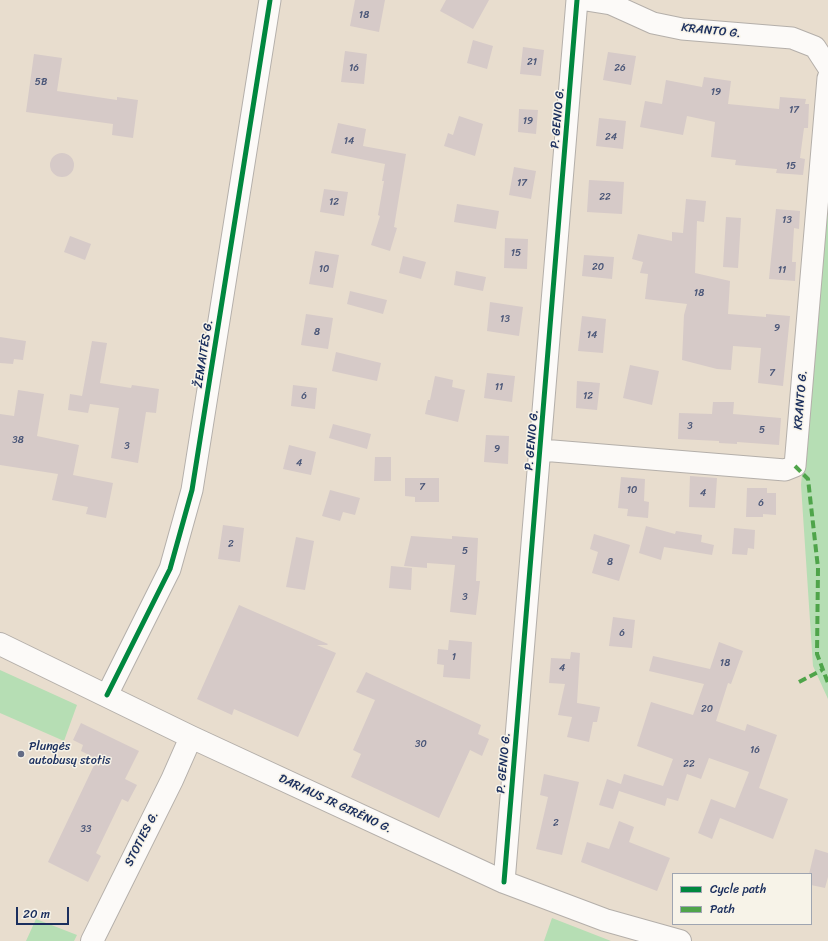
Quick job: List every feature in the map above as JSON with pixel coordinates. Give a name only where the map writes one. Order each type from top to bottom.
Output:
[{"type":"main road","name":"DARIAUS IR GIRĖNO G.","points":[[0,644],[191,737],[504,882],[605,920],[680,941]]},
{"type":"main road","name":"STOTIES G.","points":[[92,941],[172,780],[191,737]]},
{"type":"street","name":"ŽEMAITĖS G.","points":[[107,695],[170,569],[192,490],[270,0]]},
{"type":"street","name":"P. GENIO G.","points":[[504,882],[541,450],[577,0]]},
{"type":"street","name":"KRANTO G.","points":[[586,0],[611,4],[653,23],[682,29],[792,38],[815,47],[828,67]]},
{"type":"street","name":"KRANTO G.","points":[[541,450],[785,470],[795,466],[828,78]]},
{"type":"green space","points":[[828,174],[828,699],[813,666],[801,485]]},
{"type":"green space","points":[[0,670],[77,705],[64,741],[0,713]]},
{"type":"green space","points":[[552,918],[611,941],[544,941]]},
{"type":"green space","points":[[36,919],[77,935],[74,941],[26,941]]},
{"type":"building","points":[[355,0],[385,0],[379,32],[350,26]]},
{"type":"building","points":[[446,0],[489,0],[473,29],[440,11]]},
{"type":"building","points":[[473,40],[493,46],[487,69],[467,63]]},
{"type":"building","points":[[523,47],[544,50],[541,76],[520,74]]},
{"type":"building","points":[[345,51],[367,54],[364,84],[341,82]]},
{"type":"building","points":[[608,52],[636,56],[631,85],[603,80]]},
{"type":"building","points":[[34,54],[62,58],[57,91],[117,100],[117,97],[138,100],[133,138],[112,135],[113,124],[26,112]]},
{"type":"building","points":[[704,77],[731,81],[728,104],[779,109],[780,97],[806,99],[805,104],[809,104],[808,128],[804,128],[800,158],[805,159],[803,175],[776,173],[777,169],[735,165],[736,160],[711,157],[715,122],[687,116],[683,135],[640,127],[645,101],[662,104],[666,80],[702,87]]},
{"type":"building","points":[[519,109],[538,110],[536,134],[518,132]]},
{"type":"building","points":[[459,116],[483,124],[475,156],[444,146],[448,133],[453,135]]},
{"type":"building","points":[[599,118],[626,121],[623,149],[596,146]]},
{"type":"building","points":[[338,123],[366,129],[363,146],[406,154],[394,227],[397,228],[390,251],[371,245],[380,216],[378,215],[384,181],[382,181],[385,164],[331,153]]},
{"type":"building","points":[[62,153],[70,157],[74,165],[70,173],[62,177],[54,173],[50,165],[54,157]]},
{"type":"building","points":[[514,167],[536,171],[531,199],[509,195]]},
{"type":"building","points":[[589,180],[624,182],[622,214],[587,212]]},
{"type":"building","points":[[324,189],[348,192],[344,216],[320,212]]},
{"type":"building","points":[[686,199],[706,201],[704,222],[697,221],[695,273],[730,281],[728,314],[766,317],[766,314],[790,316],[783,386],[758,383],[761,348],[733,346],[731,370],[717,369],[682,360],[684,315],[687,304],[645,299],[648,274],[640,273],[643,262],[632,259],[638,234],[672,241],[672,232],[683,233]]},
{"type":"building","points":[[457,204],[499,211],[496,229],[454,222]]},
{"type":"building","points":[[776,209],[800,211],[799,229],[794,228],[792,262],[796,262],[795,281],[769,279]]},
{"type":"building","points":[[726,217],[741,218],[738,268],[723,267]]},
{"type":"building","points":[[70,236],[91,244],[85,260],[64,252]]},
{"type":"building","points":[[505,238],[528,239],[527,269],[504,268]]},
{"type":"building","points":[[315,251],[339,255],[333,288],[309,284]]},
{"type":"building","points":[[584,255],[614,257],[612,279],[582,276]]},
{"type":"building","points":[[403,256],[426,262],[421,279],[399,273]]},
{"type":"building","points":[[456,271],[486,277],[483,291],[454,285]]},
{"type":"building","points":[[350,291],[387,300],[383,314],[347,304]]},
{"type":"building","points":[[490,302],[523,307],[519,336],[487,331]]},
{"type":"building","points":[[306,314],[333,318],[328,349],[301,345]]},
{"type":"building","points":[[582,316],[606,319],[603,353],[578,351]]},
{"type":"building","points":[[0,337],[26,341],[23,360],[14,359],[13,364],[0,363]]},
{"type":"building","points":[[92,341],[107,343],[100,383],[131,388],[132,385],[159,389],[156,413],[146,412],[138,463],[111,458],[119,408],[90,404],[88,413],[68,410],[70,394],[82,396]]},
{"type":"building","points":[[336,352],[381,363],[377,381],[332,371]]},
{"type":"building","points":[[630,365],[659,371],[652,405],[623,398]]},
{"type":"building","points":[[487,373],[515,376],[512,402],[484,398]]},
{"type":"building","points":[[435,376],[453,380],[452,387],[465,390],[458,422],[425,414],[428,400],[430,400]]},
{"type":"building","points":[[577,381],[600,383],[597,410],[576,408]]},
{"type":"building","points":[[293,385],[317,388],[315,409],[291,406]]},
{"type":"building","points":[[18,390],[44,394],[37,436],[79,445],[73,475],[113,483],[106,518],[86,514],[88,507],[52,500],[58,474],[0,465],[0,414],[14,416]]},
{"type":"building","points":[[713,402],[734,402],[733,414],[781,418],[779,445],[737,442],[737,444],[719,443],[719,441],[678,439],[679,413],[712,414]]},
{"type":"building","points":[[333,424],[371,434],[367,449],[329,438]]},
{"type":"building","points":[[486,435],[509,436],[508,464],[484,462]]},
{"type":"building","points":[[289,445],[316,452],[311,475],[283,469]]},
{"type":"building","points":[[375,457],[391,457],[391,481],[374,481]]},
{"type":"building","points":[[690,476],[717,478],[715,508],[689,507]]},
{"type":"building","points":[[621,477],[645,479],[644,501],[649,502],[648,518],[627,516],[628,509],[618,508]]},
{"type":"building","points":[[405,478],[439,478],[439,502],[415,502],[415,497],[405,496]]},
{"type":"building","points":[[747,488],[767,488],[767,493],[776,493],[776,515],[763,514],[763,517],[746,517]]},
{"type":"building","points":[[330,490],[360,498],[355,515],[343,512],[340,521],[322,516]]},
{"type":"building","points":[[223,525],[244,528],[240,562],[218,559]]},
{"type":"building","points":[[646,526],[675,534],[676,531],[702,535],[701,542],[714,545],[712,555],[664,547],[661,560],[639,553]]},
{"type":"building","points":[[734,528],[755,530],[754,549],[748,548],[747,555],[732,554]]},
{"type":"building","points":[[594,534],[630,545],[619,581],[592,573],[598,552],[590,549]]},
{"type":"building","points":[[411,536],[452,539],[452,536],[478,538],[476,581],[480,581],[476,615],[450,612],[455,565],[427,563],[427,568],[404,566]]},
{"type":"building","points":[[296,537],[314,541],[305,590],[286,587]]},
{"type":"building","points":[[391,566],[412,568],[411,590],[389,588]]},
{"type":"building","points":[[239,605],[328,644],[317,645],[336,653],[298,737],[234,709],[232,715],[197,699]]},
{"type":"building","points":[[613,617],[635,620],[632,648],[609,646]]},
{"type":"building","points":[[449,640],[472,642],[470,679],[443,677],[444,665],[437,664],[438,649],[448,650]]},
{"type":"building","points":[[719,642],[743,651],[731,684],[728,683],[716,721],[745,731],[747,724],[777,735],[759,788],[788,799],[773,839],[720,818],[712,839],[698,833],[711,799],[735,808],[749,772],[709,758],[701,779],[687,774],[678,801],[667,798],[665,806],[619,791],[613,809],[599,805],[607,779],[621,784],[624,774],[663,786],[673,759],[637,746],[651,702],[693,715],[704,684],[649,671],[653,656],[710,669]]},
{"type":"building","points":[[571,652],[580,653],[577,703],[600,707],[597,722],[593,722],[589,742],[567,737],[572,717],[558,715],[565,684],[549,683],[551,658],[570,659]]},
{"type":"building","points":[[366,672],[481,725],[478,734],[489,739],[482,756],[470,750],[439,818],[351,777],[361,754],[353,750],[375,700],[356,692]]},
{"type":"building","points":[[81,723],[139,751],[125,779],[137,785],[128,802],[122,799],[96,853],[101,856],[88,882],[48,862],[97,759],[81,751],[83,745],[73,740]]},
{"type":"building","points":[[544,774],[579,782],[562,855],[536,849],[548,797],[540,795]]},
{"type":"building","points":[[619,821],[634,827],[629,842],[670,858],[657,891],[581,862],[587,842],[609,849]]},
{"type":"building","points":[[815,849],[828,853],[828,877],[825,888],[812,885],[812,873],[809,873]]},
{"type":"marked path","points":[[795,466],[808,479],[818,568],[817,654],[828,683]]},
{"type":"marked path","points":[[799,682],[822,670]]},
{"type":"cycle path","points":[[107,695],[170,569],[192,490],[270,0]]},
{"type":"cycle path","points":[[504,882],[577,0]]},
{"type":"place","name":"Plungės autobusų stotis","points":[[21,754]]}]
